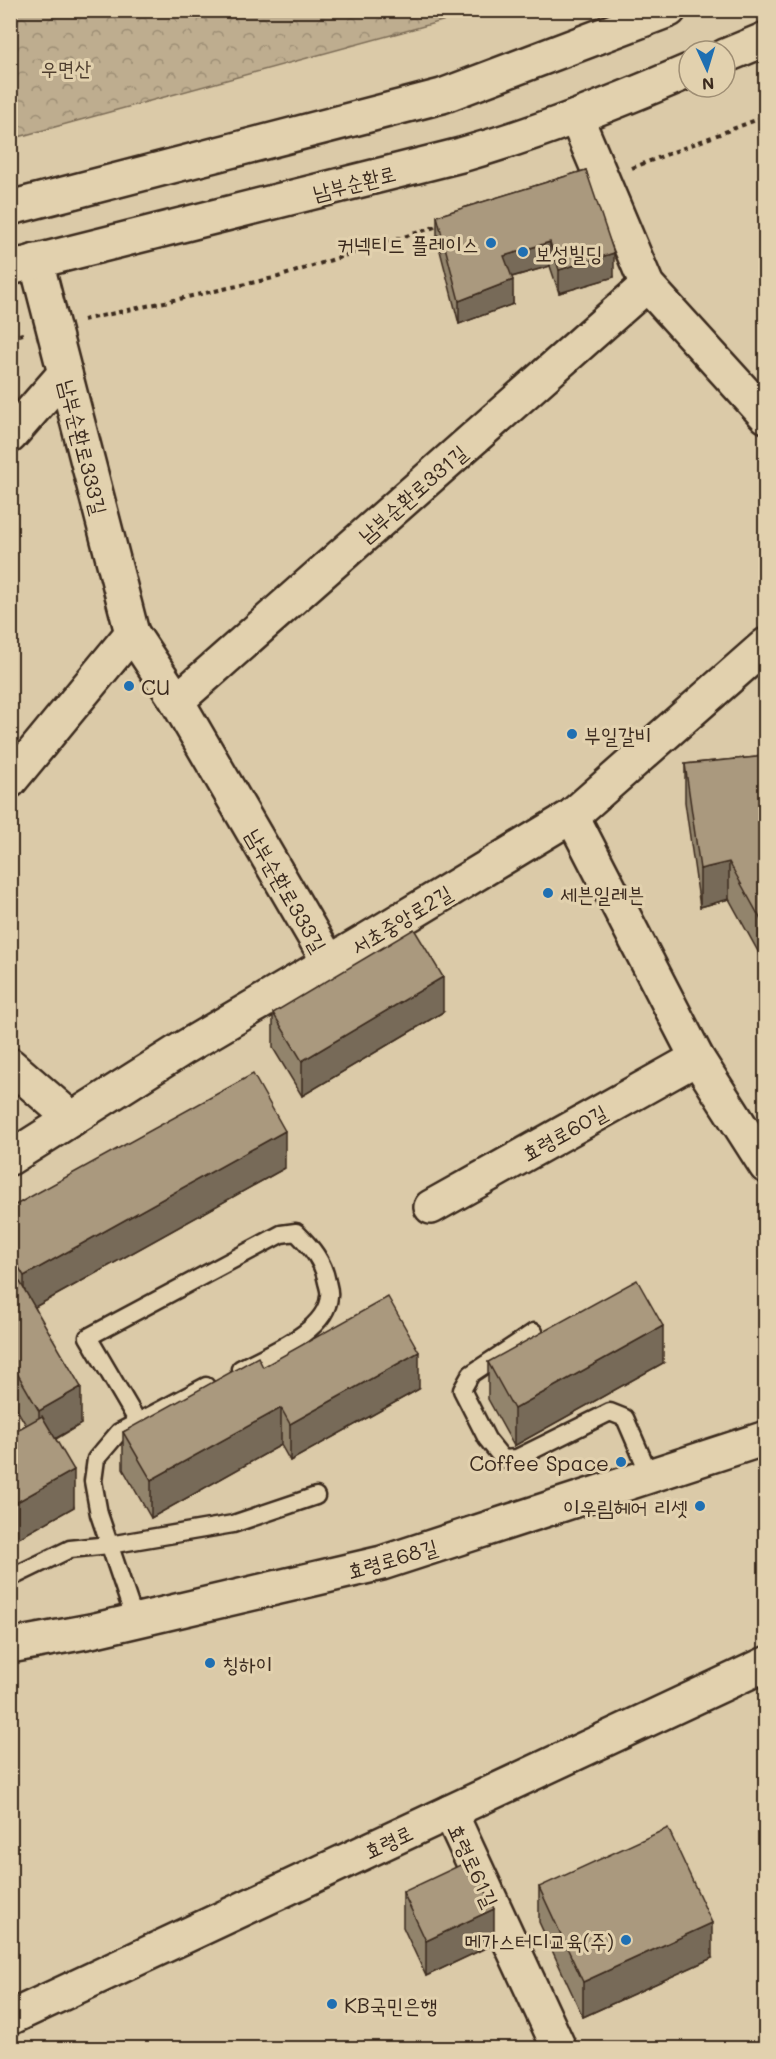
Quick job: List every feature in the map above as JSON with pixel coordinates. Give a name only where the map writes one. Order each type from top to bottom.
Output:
[{"type":"street","points":[[10,208],[442,96],[669,10]]},
{"type":"street","points":[[737,51],[765,39]]},
{"type":"street","name":"남부순환로","points":[[23,264],[517,139],[677,76]]},
{"type":"street","points":[[576,117],[647,285],[765,416]]},
{"type":"street","name":"남부순환로333길","points":[[23,264],[53,327],[132,633],[177,701],[329,962]]},
{"type":"street","name":"남부순환로331길","points":[[177,701],[647,285]]},
{"type":"street","points":[[10,436],[65,373]]},
{"type":"street","points":[[10,781],[132,633]]},
{"type":"street","name":"서초중앙로2길","points":[[10,1158],[182,1049],[572,816],[765,645]]},
{"type":"street","points":[[572,816],[697,1058],[765,1166]]},
{"type":"street","name":"효령로60길","points":[[431,1207],[697,1058]]},
{"type":"street","points":[[10,1065],[72,1119]]},
{"type":"street","name":"효령로68길","points":[[10,1646],[135,1620],[382,1563],[765,1438]]},
{"type":"street","name":"효령로","points":[[10,2018],[765,1664]]},
{"type":"street","name":"효령로61길","points":[[450,1812],[559,2049]]},
{"type":"lane","points":[[135,1620],[99,1514],[93,1480],[96,1459],[119,1432],[302,1336],[324,1314],[329,1296],[324,1269],[313,1249],[296,1233],[281,1234],[88,1338],[138,1422]]},
{"type":"lane","points":[[534,1332],[471,1374],[462,1390],[487,1439],[503,1459],[517,1458],[610,1412],[625,1418],[650,1476]]},
{"type":"lane","points":[[10,1578],[70,1549],[109,1545],[233,1524],[316,1496]]},
{"type":"path","points":[[602,179],[765,116]]},
{"type":"path","points":[[10,337],[278,278],[447,223]]},
{"type":"green space","name":"우면산","points":[[11,10],[479,10],[479,11],[11,139]]},
{"type":"building","name":"보성빌딩","points":[[586,170],[614,253],[559,270],[550,242],[504,256],[513,280],[459,301],[437,216]]},
{"type":"building","points":[[765,752],[765,927],[729,862],[700,869],[685,764],[757,757]]},
{"type":"building","points":[[414,929],[443,977],[302,1061],[273,1013]]},
{"type":"building","points":[[253,1074],[285,1131],[24,1276],[10,1252],[10,1208]]},
{"type":"building","points":[[637,1280],[663,1326],[514,1409],[488,1362]]},
{"type":"building","points":[[20,1282],[81,1387],[39,1411],[10,1361],[10,1288]]},
{"type":"building","points":[[388,1297],[419,1352],[290,1424],[281,1408],[151,1480],[123,1432],[258,1357],[263,1367]]},
{"type":"building","points":[[42,1416],[74,1470],[10,1506],[10,1434]]},
{"type":"building","name":"메가스터디교육(주)","points":[[668,1828],[712,1923],[583,1982],[539,1887]]},
{"type":"building","points":[[471,1860],[494,1909],[426,1941],[403,1892]]},
{"type":"place","name":"커넥티드 플레이스","points":[[491,243]]},
{"type":"place","name":"보성빌딩","points":[[523,252]]},
{"type":"place","name":"CU","points":[[129,686]]},
{"type":"place","name":"부일갈비","points":[[572,734]]},
{"type":"place","name":"세븐일레븐","points":[[548,893]]},
{"type":"place","name":"Coffee Space","points":[[621,1462]]},
{"type":"place","name":"이우림헤어 리셋","points":[[700,1506]]},
{"type":"place","name":"칭하이","points":[[210,1663]]},
{"type":"place","name":"메가스터디교육(주)","points":[[626,1940]]},
{"type":"place","name":"KB국민은행","points":[[332,2004]]}]
